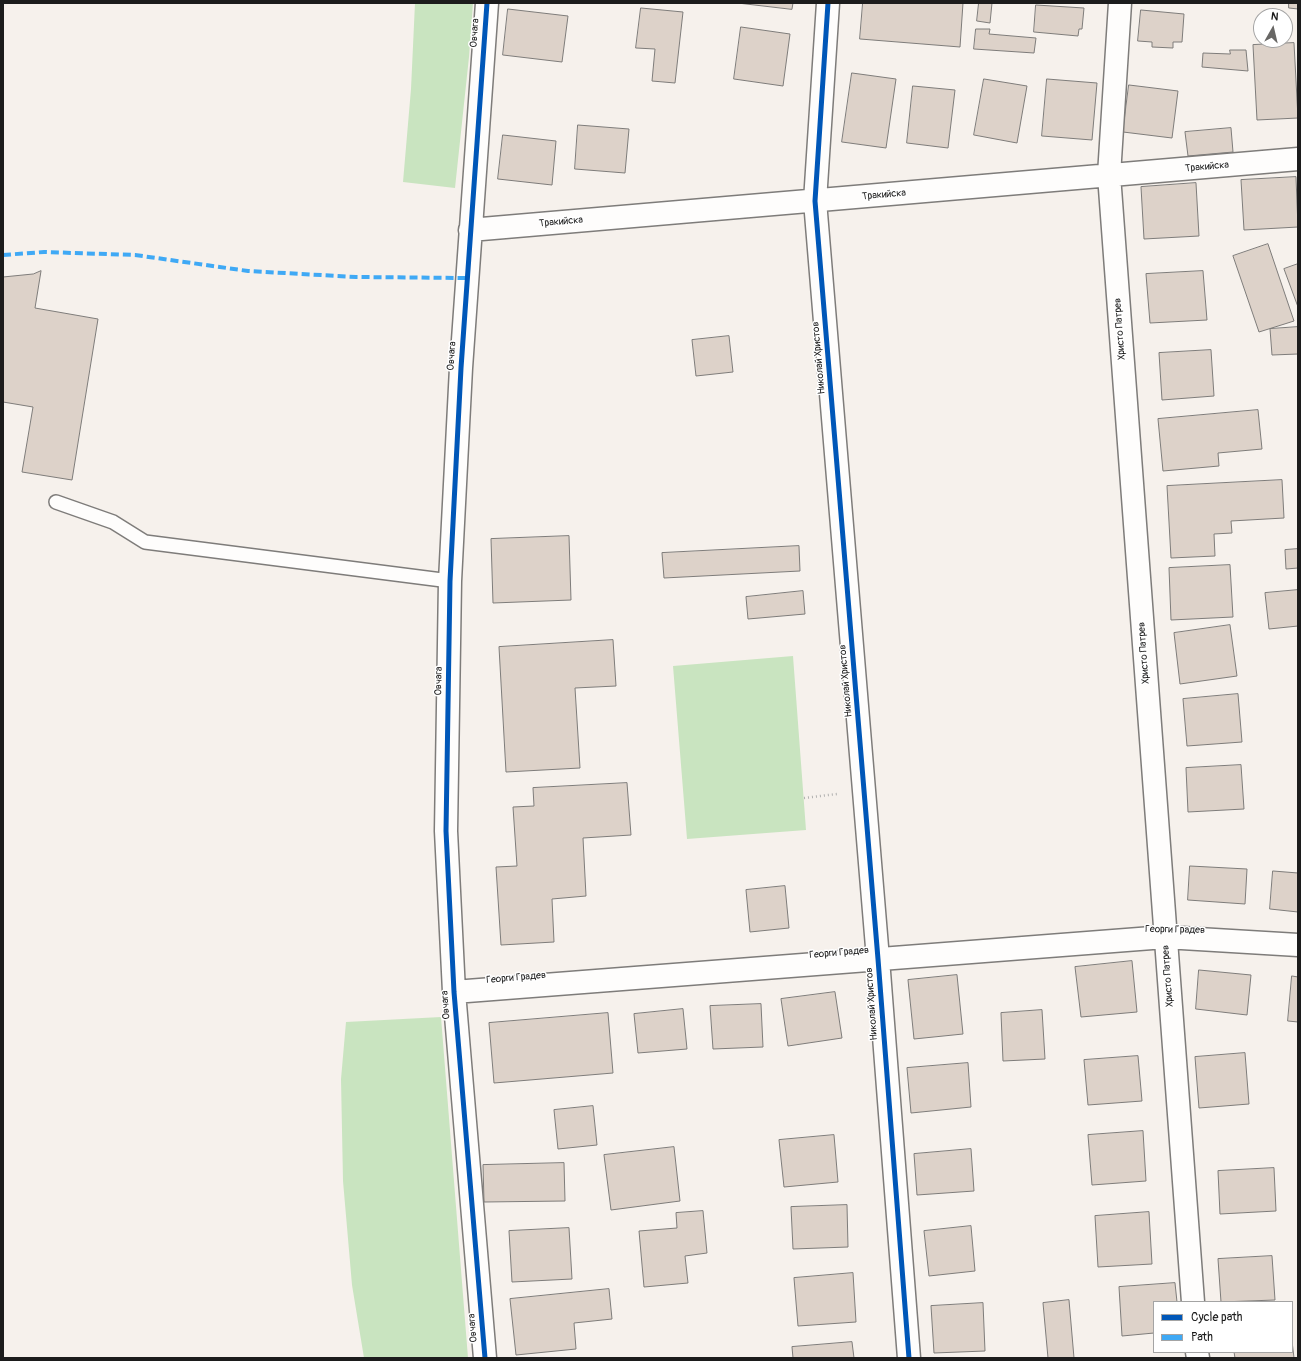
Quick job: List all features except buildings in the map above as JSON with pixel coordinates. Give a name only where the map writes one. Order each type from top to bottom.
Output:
[{"type":"street","name":"Овчага","points":[[485,1358],[454,992],[446,831],[450,581],[460,368],[487,3]]},
{"type":"street","name":"Николай Христов","points":[[828,3],[815,201],[878,959],[909,1358]]},
{"type":"street","name":"Христо Патрев","points":[[1120,3],[1109,175],[1193,1301]]},
{"type":"street","name":"Тракийска","points":[[470,230],[1298,159]]},
{"type":"street","name":"Георги Градев","points":[[454,992],[1166,937],[1298,945]]},
{"type":"lane","points":[[56,502],[113,522],[145,542],[450,581]]},
{"type":"path","points":[[804,798],[864,791]]},
{"type":"green space","points":[[415,3],[473,3],[469,57],[455,188],[403,182],[411,89]]},
{"type":"green space","points":[[793,656],[806,830],[687,839],[673,666]]},
{"type":"green space","points":[[441,1017],[468,1358],[364,1358],[352,1285],[343,1181],[341,1079],[346,1022]]},
{"type":"marked path","points":[[3,255],[44,252],[135,255],[248,271],[356,277],[467,278]]},
{"type":"cycle path","points":[[485,1358],[454,992],[446,831],[450,581],[461,368],[487,3]]},
{"type":"cycle path","points":[[828,3],[815,201],[878,959],[909,1358]]}]
